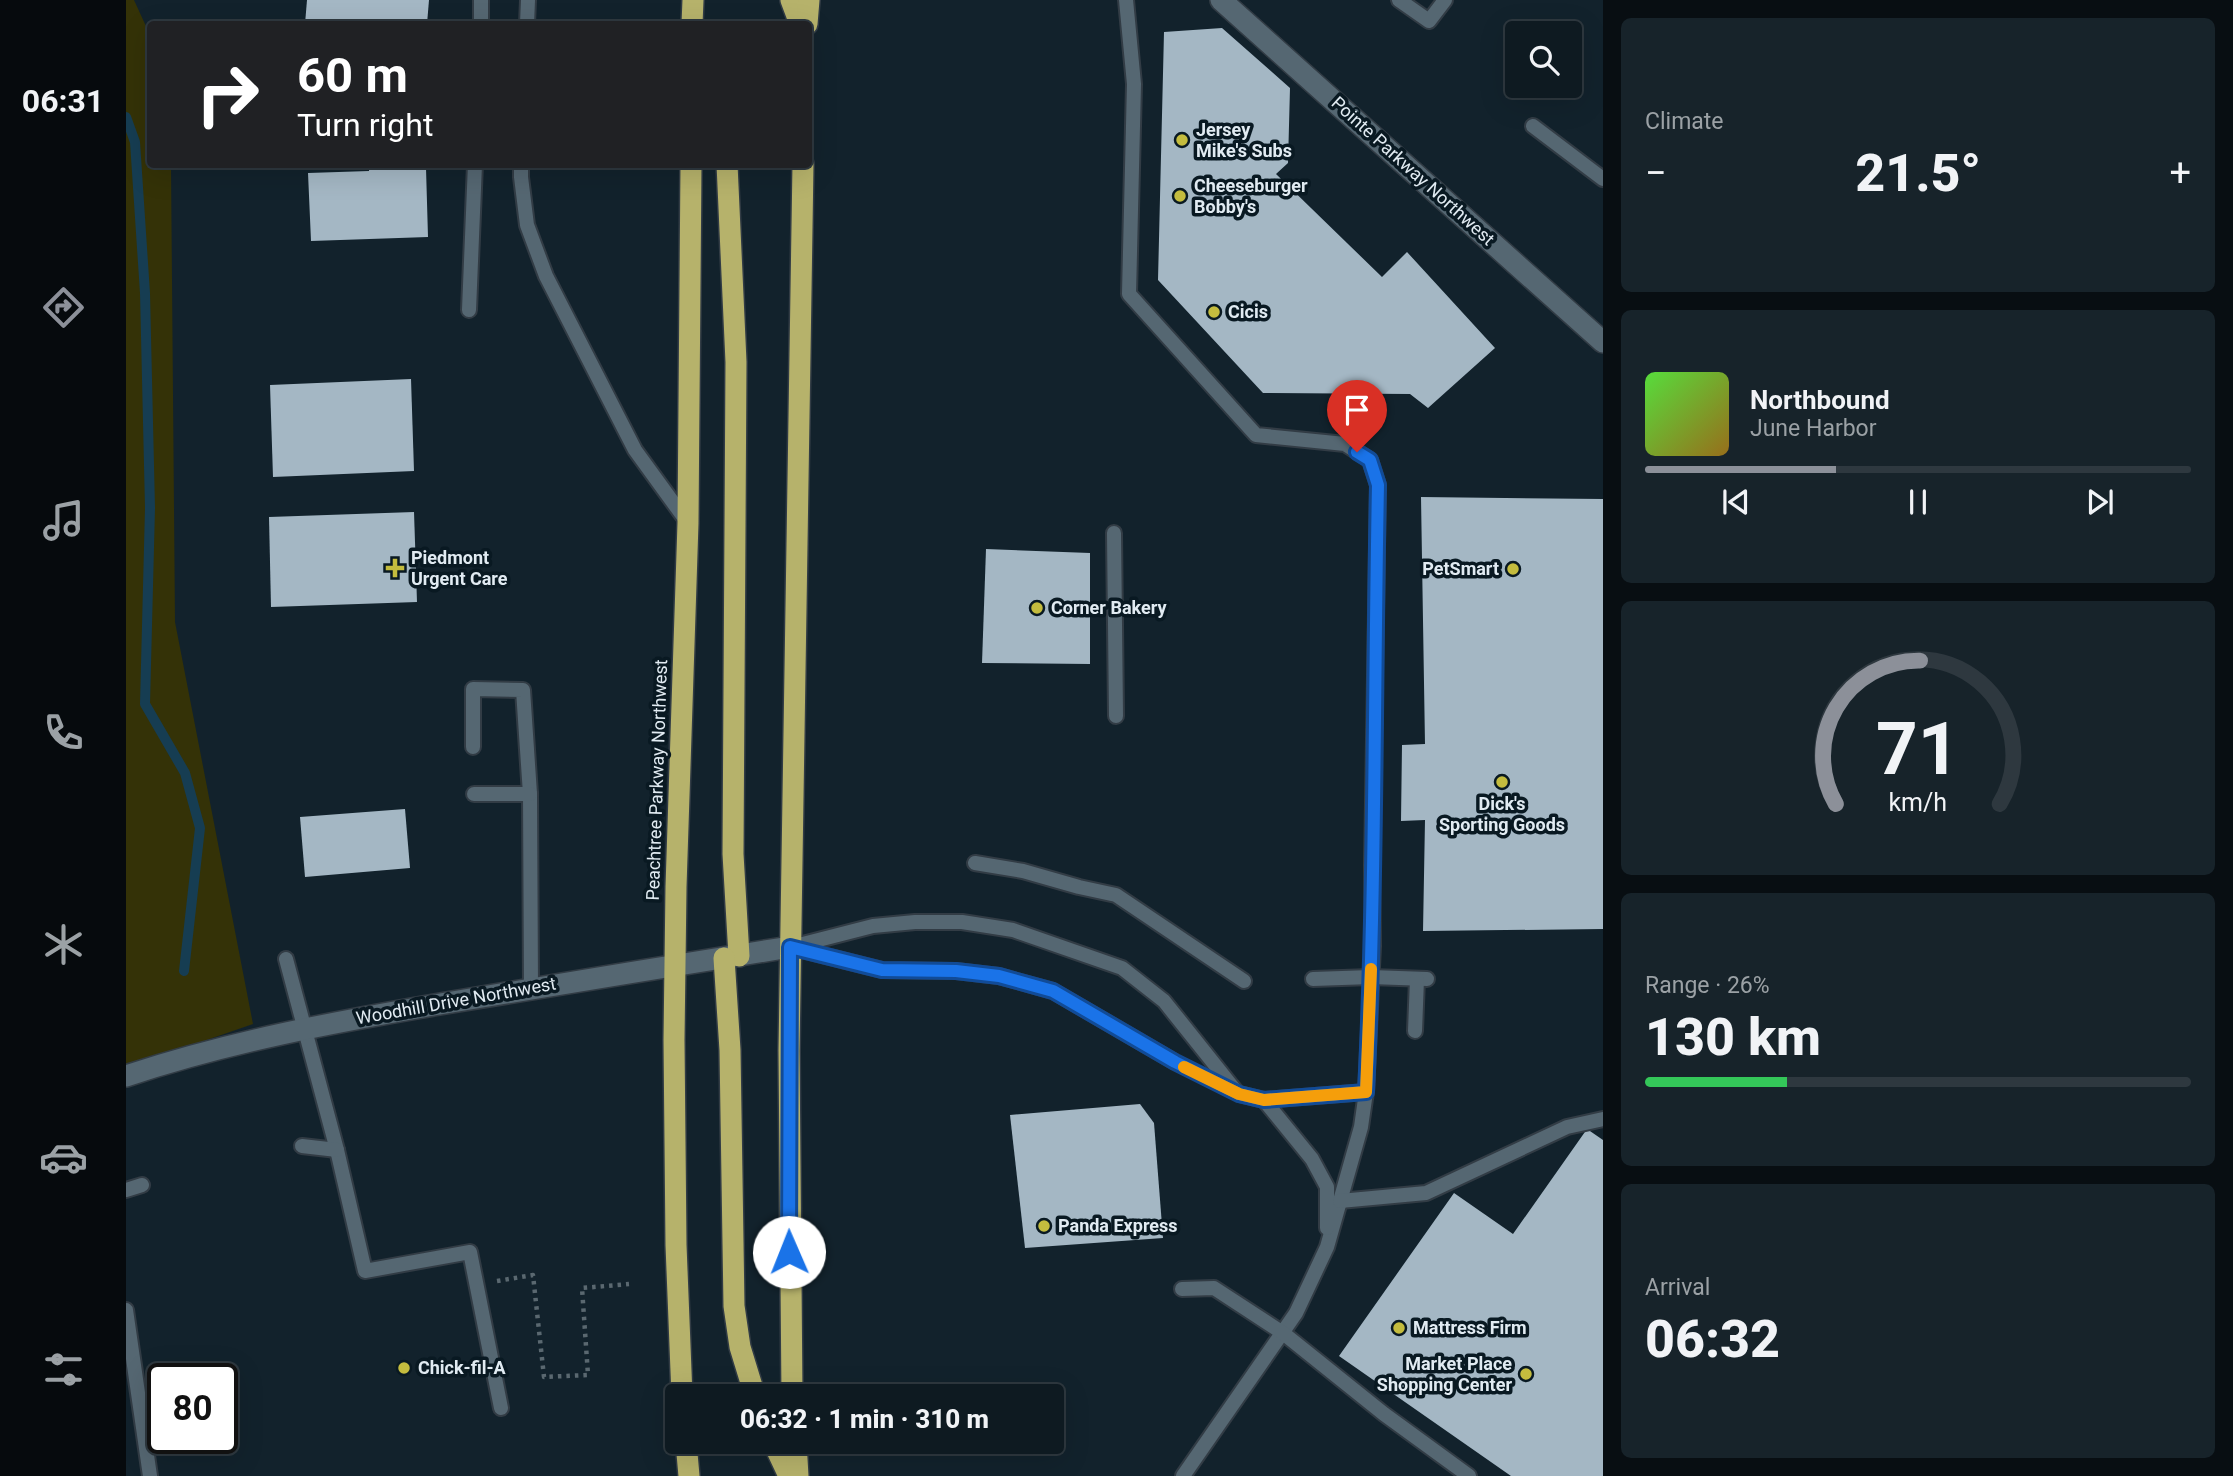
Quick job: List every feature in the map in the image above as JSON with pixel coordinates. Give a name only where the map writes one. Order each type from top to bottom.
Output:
[{"type":"highway","points":[[692,0],[692,21]]},
{"type":"highway","points":[[792,0],[799,21]]},
{"type":"highway","points":[[807,21],[809,0]]},
{"type":"highway","name":"Peachtree Parkway Northwest","points":[[682,1384],[676,1245],[675,966],[688,523],[691,168]]},
{"type":"highway","points":[[727,168],[736,362],[737,545],[730,1050],[734,1306],[740,1347],[751,1384]]},
{"type":"highway","points":[[792,1384],[790,947],[803,168]]},
{"type":"highway","points":[[687,1454],[689,1476]]},
{"type":"highway","points":[[779,1454],[789,1476]]},
{"type":"highway","points":[[797,1454],[798,1476]]},
{"type":"street","name":"Pointe Parkway Northwest","points":[[1221,0],[1603,342]]},
{"type":"street","name":"Woodhill Drive Northwest","points":[[126,1076],[304,1028],[531,988],[790,947]]},
{"type":"lane","points":[[481,0],[481,21]]},
{"type":"lane","points":[[527,21],[528,0]]},
{"type":"lane","points":[[1125,0],[1134,84],[1129,294],[1256,435],[1345,444],[1370,460],[1378,485],[1371,977],[1366,1092],[1361,1126],[1327,1247],[1296,1314],[1183,1476]]},
{"type":"lane","points":[[1399,0],[1429,21],[1445,0]]},
{"type":"lane","points":[[1533,126],[1603,179]]},
{"type":"lane","points":[[469,310],[475,168]]},
{"type":"lane","points":[[521,168],[527,225],[546,276],[635,450],[688,523]]},
{"type":"lane","points":[[1114,533],[1116,716]]},
{"type":"lane","points":[[473,747],[473,689],[523,690],[530,794],[531,988]]},
{"type":"lane","points":[[474,794],[530,794]]},
{"type":"lane","points":[[975,863],[1023,871],[1116,895],[1244,981]]},
{"type":"lane","points":[[790,947],[873,926],[915,922],[962,922],[1013,930],[1122,968],[1164,1001],[1239,1094]]},
{"type":"lane","points":[[790,947],[882,970],[956,971],[999,976],[1053,991],[1175,1062],[1239,1094],[1264,1100],[1366,1092]]},
{"type":"lane","points":[[286,959],[337,1150],[365,1271],[470,1252],[501,1408]]},
{"type":"lane","points":[[1313,979],[1422,979],[1415,1031]]},
{"type":"lane","points":[[1264,1100],[1312,1159],[1327,1187],[1327,1247]]},
{"type":"lane","points":[[1340,1200],[1426,1193],[1567,1127],[1603,1119]]},
{"type":"lane","points":[[302,1146],[337,1150]]},
{"type":"lane","points":[[126,1190],[142,1185]]},
{"type":"lane","points":[[1182,1289],[1214,1288],[1283,1332],[1384,1413],[1469,1476]]},
{"type":"lane","points":[[126,1310],[150,1476]]},
{"type":"path","points":[[477,1284],[533,1275],[544,1377],[587,1376],[582,1288],[629,1284]]},
{"type":"shaded area","points":[[126,0],[134,0],[147,28],[147,168],[171,168],[175,622],[253,1024],[126,1068]]},
{"type":"building","points":[[307,0],[429,0],[427,21],[305,21]]},
{"type":"building","points":[[1222,28],[1290,88],[1288,163],[1276,174],[1382,277],[1407,252],[1495,348],[1428,408],[1410,394],[1263,393],[1158,280],[1164,32]]},
{"type":"building","points":[[369,168],[426,168],[428,237],[311,241],[308,173],[369,171]]},
{"type":"building","points":[[411,379],[414,471],[273,477],[270,385]]},
{"type":"building","name":"Dick's Sporting Goods","points":[[1421,497],[1603,499],[1603,929],[1423,931],[1425,820],[1401,821],[1402,745],[1425,744]]},
{"type":"building","points":[[414,512],[417,602],[271,607],[269,517]]},
{"type":"building","name":"Corner Bakery","points":[[986,549],[1090,553],[1090,664],[982,663]]},
{"type":"building","points":[[405,809],[410,868],[305,877],[300,817]]},
{"type":"building","points":[[1140,1104],[1154,1123],[1163,1238],[1025,1248],[1010,1115]]},
{"type":"building","points":[[1587,1129],[1603,1140],[1603,1476],[1511,1476],[1339,1356],[1454,1193],[1513,1234]]},
{"type":"waterway","points":[[126,117],[135,142],[145,293],[150,508],[145,704],[185,773],[200,828],[184,971]]},
{"type":"slow traffic","points":[[1184,1067],[1239,1094],[1264,1100],[1366,1092],[1371,969]]},
{"type":"place","name":"Jersey Mike's Subs","points":[[1182,140]]},
{"type":"place","name":"Cheeseburger Bobby's","points":[[1180,196]]},
{"type":"place","name":"Cicis","points":[[1214,312]]},
{"type":"place","name":"Piedmont Urgent Care","points":[[395,568]]},
{"type":"place","name":"PetSmart","points":[[1513,569]]},
{"type":"place","name":"Corner Bakery","points":[[1037,608]]},
{"type":"place","name":"Dick's Sporting Goods","points":[[1502,782]]},
{"type":"place","name":"Panda Express","points":[[1044,1226]]},
{"type":"place","name":"Mattress Firm","points":[[1399,1328]]},
{"type":"place","name":"Chick-fil-A","points":[[404,1368]]},
{"type":"place","name":"Market Place Shopping Center","points":[[1526,1374]]},
{"type":"route","points":[[789,1252],[790,947],[882,970],[956,971],[999,976],[1053,991],[1175,1062],[1239,1094],[1264,1100],[1366,1092],[1373,946],[1378,485],[1370,460],[1357,452]]}]
